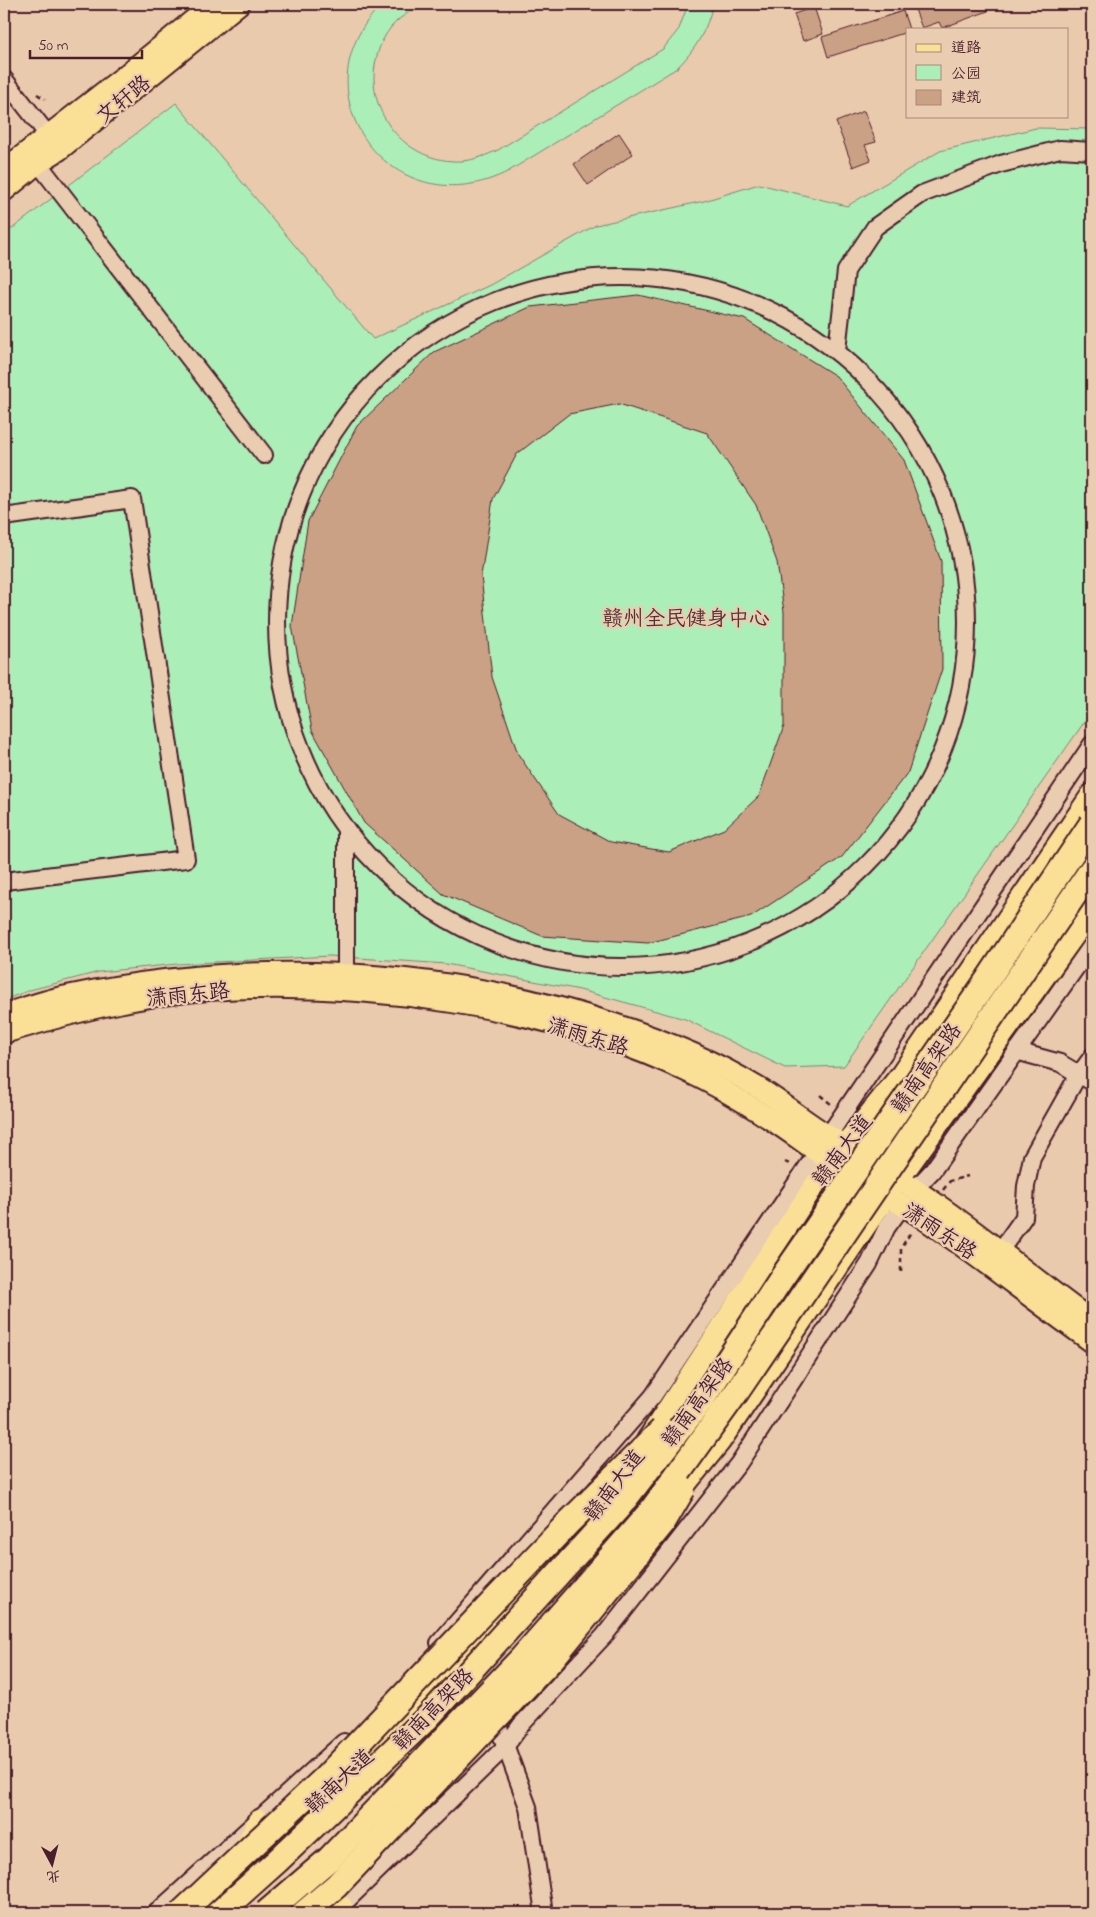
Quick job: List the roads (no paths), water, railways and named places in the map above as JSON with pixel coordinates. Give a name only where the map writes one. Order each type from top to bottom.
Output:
[{"type":"highway","name":"赣南高架路","points":[[219,1913],[276,1862],[428,1717],[618,1507],[701,1401],[781,1279],[988,979],[1092,823]]},
{"type":"highway","name":"赣南高架路","points":[[266,1913],[329,1859],[522,1658],[651,1511],[738,1390],[1092,869]]},
{"type":"highway","points":[[181,1913],[325,1778],[568,1523],[717,1377]]},
{"type":"highway","points":[[304,1913],[336,1886],[553,1658],[663,1524],[738,1390]]},
{"type":"main road","name":"文轩路","points":[[4,191],[38,163],[54,143],[213,4]]},
{"type":"main road","name":"文轩路","points":[[4,170],[54,143],[240,4]]},
{"type":"main road","name":"赣南大道","points":[[194,1913],[224,1888],[368,1755],[462,1659],[604,1502],[666,1414],[816,1183],[831,1149],[902,1073],[1092,794]]},
{"type":"main road","points":[[290,1913],[399,1808],[493,1712],[580,1617],[720,1442],[901,1193],[1092,912]]},
{"type":"main road","name":"潇雨东路","points":[[4,1014],[64,996],[208,975],[282,972],[415,979],[502,994],[550,1005],[645,1034],[755,1085],[831,1149]]},
{"type":"main road","name":"潇雨东路","points":[[4,1033],[66,1014],[136,1000],[206,990],[279,987],[347,990],[415,997],[499,1011],[548,1023],[640,1052],[685,1070],[831,1149],[901,1193],[989,1264],[1092,1342]]},
{"type":"main road","name":"潇雨东路","points":[[901,1193],[934,1202],[1092,1321]]},
{"type":"main road","points":[[224,1888],[259,1820]]},
{"type":"street","points":[[4,79],[54,143]]},
{"type":"street","points":[[837,350],[846,271],[875,227],[922,194],[1000,164],[1060,149],[1092,151]]},
{"type":"street","points":[[38,163],[264,455]]},
{"type":"street","points":[[622,277],[698,285],[771,310],[837,350],[904,419],[949,504],[969,598],[963,693],[930,784],[874,861],[798,921],[709,957],[613,968],[518,952],[431,911],[358,848],[346,829],[306,767],[283,694],[275,618],[285,542],[311,470],[352,406],[407,352],[473,311],[545,286],[622,277]]},
{"type":"street","points":[[4,518],[132,499],[186,859],[4,881]]},
{"type":"street","points":[[156,1913],[336,1751],[442,1640],[653,1396],[803,1172],[831,1149],[1092,744]]},
{"type":"street","points":[[346,829],[346,975]]},
{"type":"street","points":[[334,1911],[505,1747],[521,1725],[604,1636],[739,1463],[869,1264],[901,1193],[933,1170],[1092,945]]},
{"type":"street","points":[[1016,1051],[1060,1062],[1086,1078]]},
{"type":"street","points":[[1000,1251],[1024,1217],[1026,1186],[1032,1157],[1086,1078],[1092,1057]]},
{"type":"street","points":[[493,1712],[528,1807],[544,1913]]},
{"type":"park label","name":"赣州全民健身中心","points":[[686,618]]}]
